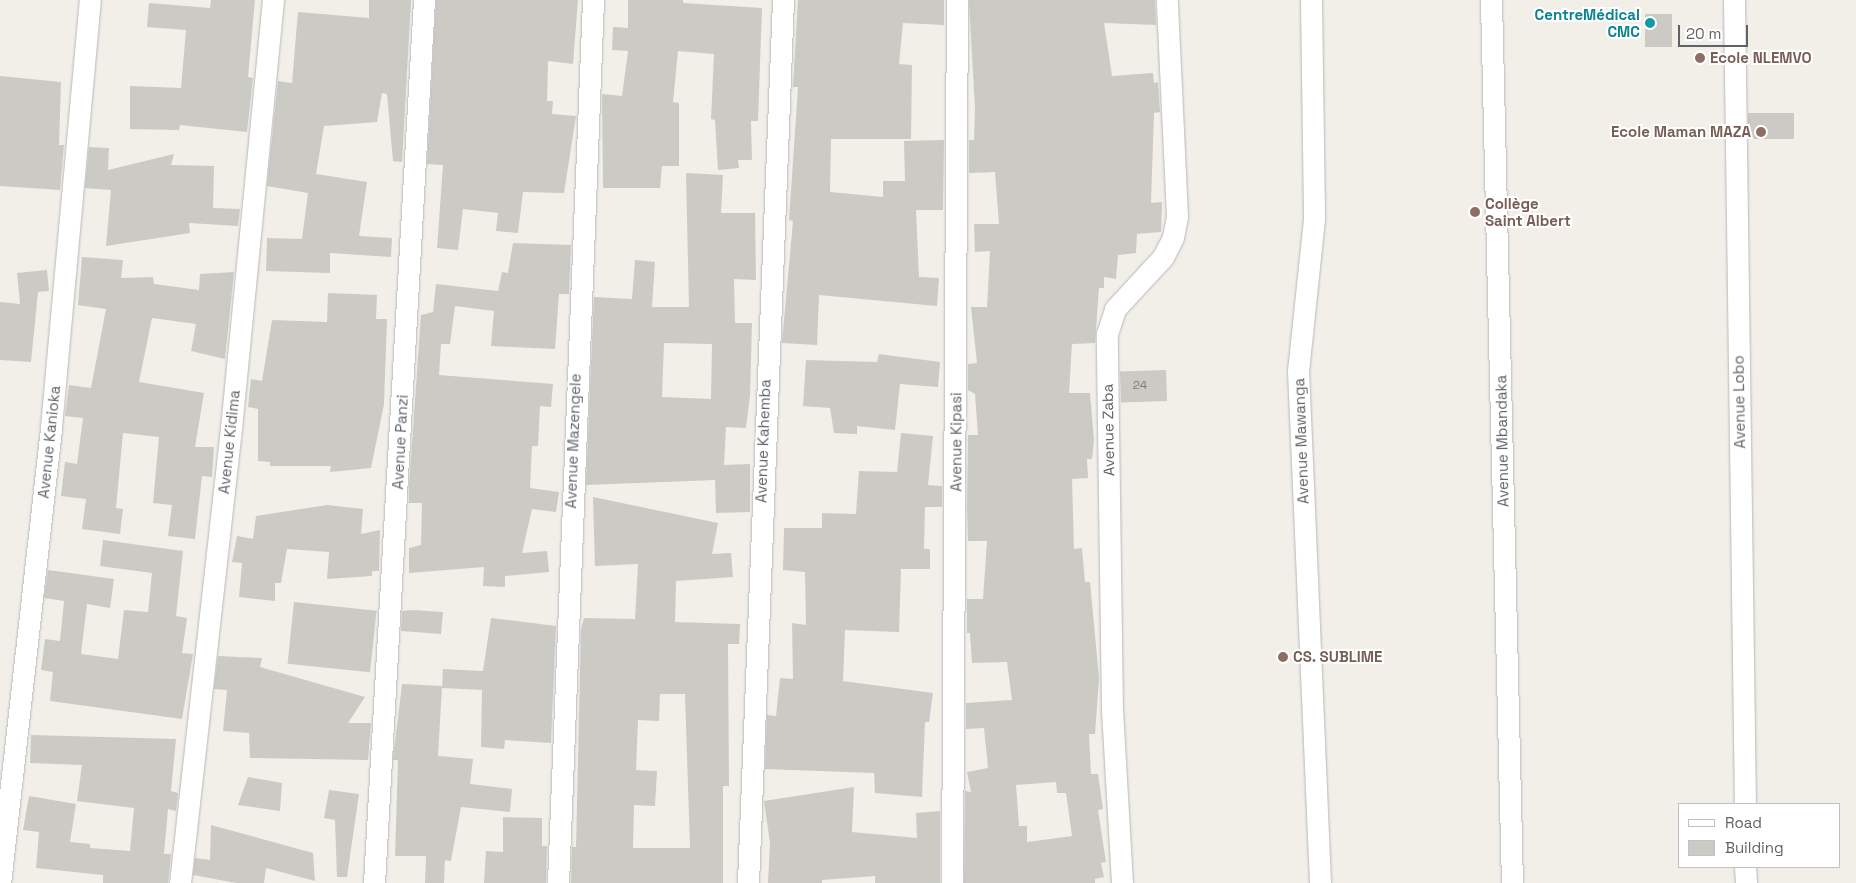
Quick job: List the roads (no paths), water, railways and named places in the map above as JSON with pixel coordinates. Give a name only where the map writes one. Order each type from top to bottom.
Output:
[{"type":"street","name":"Avenue Kanioka","points":[[0,883],[51,427],[90,0]]},
{"type":"street","name":"Avenue Kidima","points":[[180,883],[230,438],[273,0]]},
{"type":"street","name":"Avenue Panzi","points":[[374,883],[424,0]]},
{"type":"street","name":"Avenue Mazengele","points":[[558,883],[593,0]]},
{"type":"street","name":"Avenue Kahemba","points":[[748,883],[783,0]]},
{"type":"street","name":"Avenue Kipasi","points":[[952,883],[957,0]]},
{"type":"street","name":"Avenue Zaba","points":[[1122,883],[1112,710],[1106,334],[1115,309],[1163,257],[1173,238],[1176,216],[1166,0]]},
{"type":"street","name":"Avenue Mawanga","points":[[1311,0],[1314,218],[1298,370],[1320,883]]},
{"type":"street","name":"Avenue Mbandaka","points":[[1491,0],[1512,883]]},
{"type":"street","name":"Avenue Lobo","points":[[1734,0],[1745,803]]},
{"type":"street","points":[[1746,868],[1746,883]]},
{"type":"place","name":"CentreMédical CMC","points":[[1650,23]]},
{"type":"place","name":"Ecole NLEMVO","points":[[1700,58]]},
{"type":"place","name":"Ecole Maman MAZA","points":[[1761,132]]},
{"type":"place","name":"Collège Saint Albert","points":[[1475,212]]},
{"type":"place","name":"CS. SUBLIME","points":[[1283,657]]}]
